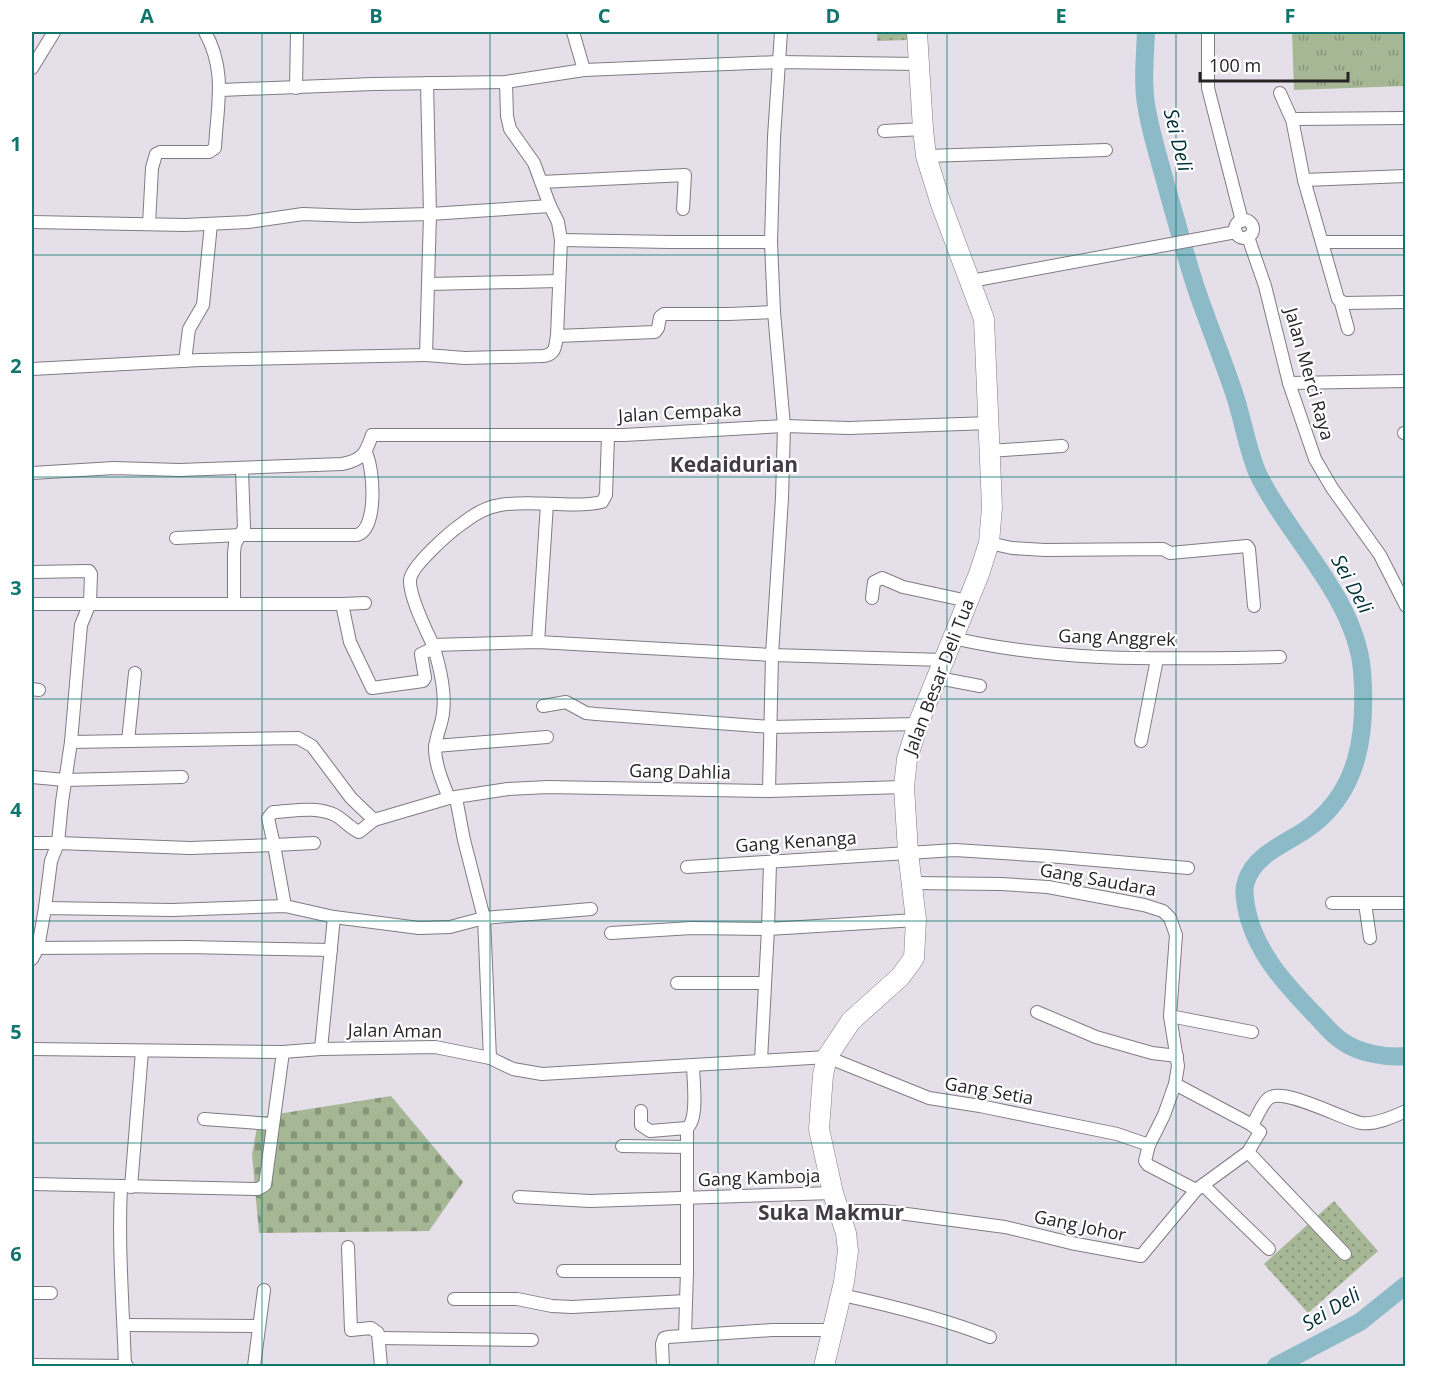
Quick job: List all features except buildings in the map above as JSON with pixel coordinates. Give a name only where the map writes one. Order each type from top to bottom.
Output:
[{"type":"main road","name":"Jalan Besar Deli Tua","points":[[824,1366],[842,1295],[848,1251],[846,1233],[836,1202],[819,1129],[821,1085],[827,1057],[851,1021],[900,977],[910,965],[915,951],[916,920],[908,852],[904,787],[907,759],[918,724],[968,601],[988,543],[992,507],[984,319],[941,204],[926,156],[917,32]]},
{"type":"street","points":[[32,68],[54,32]]},
{"type":"street","points":[[148,224],[154,157],[160,152],[209,152],[214,150],[220,90],[214,48],[205,32]]},
{"type":"street","points":[[296,88],[297,32]]},
{"type":"street","points":[[573,32],[584,70]]},
{"type":"street","points":[[769,791],[772,655],[784,426],[774,312],[771,242],[774,137],[781,32]]},
{"type":"street","points":[[971,281],[1217,235],[1239,226],[1209,96],[1206,67],[1208,32]]},
{"type":"street","points":[[220,90],[506,82],[584,70],[778,63],[919,64]]},
{"type":"street","points":[[32,369],[185,361],[426,355],[465,358],[552,354],[557,336],[561,240],[558,222],[527,151],[514,138],[510,129],[507,116],[506,82]]},
{"type":"street","points":[[426,355],[430,214],[427,83]]},
{"type":"street","points":[[1280,93],[1293,122],[1304,180],[1348,329]]},
{"type":"street","points":[[1293,122],[1296,119],[1406,118]]},
{"type":"street","points":[[884,131],[923,129]]},
{"type":"street","points":[[926,156],[1106,150]]},
{"type":"street","points":[[541,182],[685,175],[683,209]]},
{"type":"street","points":[[1304,180],[1406,176]]},
{"type":"street","points":[[32,222],[211,224],[248,222],[303,214],[355,216],[430,214],[550,207]]},
{"type":"street","name":"Jalan Merci Raya","points":[[1239,226],[1248,221],[1253,226],[1253,233],[1248,237],[1265,286],[1289,382],[1315,459],[1323,475],[1380,555],[1406,606]]},
{"type":"street","points":[[185,361],[189,329],[203,305],[211,224]]},
{"type":"street","points":[[561,240],[771,242]]},
{"type":"street","points":[[1322,242],[1406,242]]},
{"type":"street","points":[[429,284],[558,281]]},
{"type":"street","points":[[1341,303],[1406,302]]},
{"type":"street","points":[[557,336],[655,332],[660,317],[664,314],[774,312]]},
{"type":"street","points":[[1289,382],[1406,381]]},
{"type":"street","name":"Jalan Cempaka","points":[[366,453],[372,435],[644,435],[784,426],[849,428],[990,423]]},
{"type":"street","points":[[490,1058],[484,918],[453,798],[436,761],[435,746],[443,716],[442,682],[433,647],[410,582],[412,574],[421,562],[462,523],[478,513],[501,504],[593,503],[604,500],[608,435]]},
{"type":"street","points":[[990,451],[1062,446]]},
{"type":"street","points":[[32,473],[114,468],[242,469],[342,464],[353,461],[366,453],[373,494],[368,526],[363,533],[357,535],[241,535],[176,538]]},
{"type":"street","points":[[234,603],[235,544],[244,528],[242,469]]},
{"type":"street","points":[[538,642],[547,504]]},
{"type":"street","points":[[988,543],[1025,549],[1163,549],[1170,553],[1247,546],[1250,549],[1254,606]]},
{"type":"street","points":[[32,572],[89,571],[91,574],[90,603],[81,625],[71,742],[58,843],[51,861],[45,908],[34,952],[188,947],[331,950]]},
{"type":"street","points":[[872,598],[874,582],[882,578],[903,587],[968,601]]},
{"type":"street","points":[[32,604],[365,603]]},
{"type":"street","points":[[342,604],[350,642],[371,688],[423,681],[425,678],[420,654],[433,647],[538,642],[772,655],[941,669],[980,687]]},
{"type":"street","name":"Gang Anggrek","points":[[953,638],[980,644],[1044,652],[1157,659],[1280,657]]},
{"type":"street","points":[[1141,741],[1157,659]]},
{"type":"street","points":[[128,741],[135,674]]},
{"type":"street","points":[[543,706],[566,702],[586,712],[597,714],[771,727],[918,724]]},
{"type":"street","points":[[435,746],[547,737]]},
{"type":"street","points":[[71,742],[298,738],[312,746],[351,798],[374,820]]},
{"type":"street","points":[[32,777],[65,780],[182,777]]},
{"type":"street","name":"Gang Dahlia","points":[[274,845],[268,818],[273,812],[320,809],[339,817],[345,824],[359,832],[374,820],[453,798],[508,789],[548,787],[769,791],[904,787]]},
{"type":"street","points":[[32,843],[190,848],[314,843]]},
{"type":"street","points":[[274,845],[285,906]]},
{"type":"street","name":"Gang Kenanga","points":[[687,867],[955,850],[1188,868]]},
{"type":"street","points":[[761,1060],[770,863]]},
{"type":"street","name":"Gang Saudara","points":[[912,883],[1048,887],[1144,905],[1163,911],[1172,920],[1176,934],[1170,1016],[1178,1066],[1175,1084],[1164,1115],[1149,1144]]},
{"type":"street","points":[[1332,903],[1406,903]]},
{"type":"street","points":[[1365,903],[1370,938]]},
{"type":"street","points":[[45,908],[172,910],[285,906],[334,917],[419,928],[450,927],[484,918],[591,909]]},
{"type":"street","points":[[321,1049],[334,917]]},
{"type":"street","points":[[611,933],[692,928],[768,929],[916,920]]},
{"type":"street","points":[[677,983],[765,983]]},
{"type":"street","points":[[1037,1012],[1096,1037],[1152,1053],[1177,1056]]},
{"type":"street","points":[[1170,1016],[1252,1032]]},
{"type":"street","name":"Jalan Aman","points":[[32,1049],[283,1052],[435,1047],[490,1058],[513,1069],[542,1074],[827,1057]]},
{"type":"street","points":[[32,1365],[126,1366],[120,1274],[126,1186],[142,1051]]},
{"type":"street","points":[[32,1184],[259,1189],[265,1185],[283,1052]]},
{"type":"street","name":"Gang Setia","points":[[827,1057],[929,1098],[1117,1134],[1149,1144]]},
{"type":"street","points":[[641,1111],[641,1125],[650,1131],[687,1128],[691,1125],[694,1112],[693,1065]]},
{"type":"street","points":[[1175,1084],[1256,1129]]},
{"type":"street","name":"Gang Johor","points":[[836,1202],[884,1211],[1005,1227],[1137,1256],[1144,1254],[1200,1188],[1248,1152],[1267,1099],[1282,1096],[1308,1103],[1360,1123],[1382,1120],[1406,1111]]},
{"type":"street","points":[[204,1119],[272,1124]]},
{"type":"street","points":[[685,1335],[687,1128]]},
{"type":"street","points":[[1149,1144],[1145,1161],[1148,1165],[1200,1188],[1269,1249]]},
{"type":"street","points":[[622,1146],[687,1147]]},
{"type":"street","points":[[1248,1152],[1345,1254]]},
{"type":"street","name":"Gang Kamboja","points":[[519,1197],[590,1201],[686,1198],[836,1202]]},
{"type":"street","points":[[348,1247],[351,1330],[370,1328],[378,1333],[381,1366]]},
{"type":"street","points":[[563,1271],[687,1271]]},
{"type":"street","points":[[254,1366],[264,1290]]},
{"type":"street","points":[[32,1293],[51,1293]]},
{"type":"street","points":[[842,1295],[910,1310],[990,1337]]},
{"type":"street","points":[[454,1299],[517,1299],[572,1307],[686,1301]]},
{"type":"street","points":[[125,1325],[259,1326]]},
{"type":"street","points":[[663,1366],[663,1340],[668,1337],[772,1330],[832,1330]]},
{"type":"street","points":[[379,1338],[532,1340]]},
{"type":"green space","points":[[877,32],[909,32],[909,40],[877,41]]},
{"type":"green space","points":[[1292,32],[1405,32],[1405,86],[1294,90]]},
{"type":"green space","points":[[391,1096],[463,1182],[429,1231],[259,1233],[252,1154],[259,1117]]},
{"type":"green space","points":[[1334,1201],[1378,1251],[1308,1313],[1264,1264]]},
{"type":"waterway","name":"Sei Deli","points":[[1146,32],[1145,91],[1151,131],[1191,273],[1234,393],[1254,464],[1271,498],[1334,593],[1357,643],[1362,670],[1361,738],[1348,780],[1337,799],[1323,816],[1255,865],[1244,891],[1250,922],[1272,966],[1335,1036],[1364,1052],[1406,1056]]},
{"type":"waterway","name":"Sei Deli","points":[[1276,1366],[1360,1322],[1406,1285]]},
{"type":"district","name":"Kedaidurian","points":[[734,465]]},
{"type":"district","name":"Suka Makmur","points":[[831,1213]]}]
